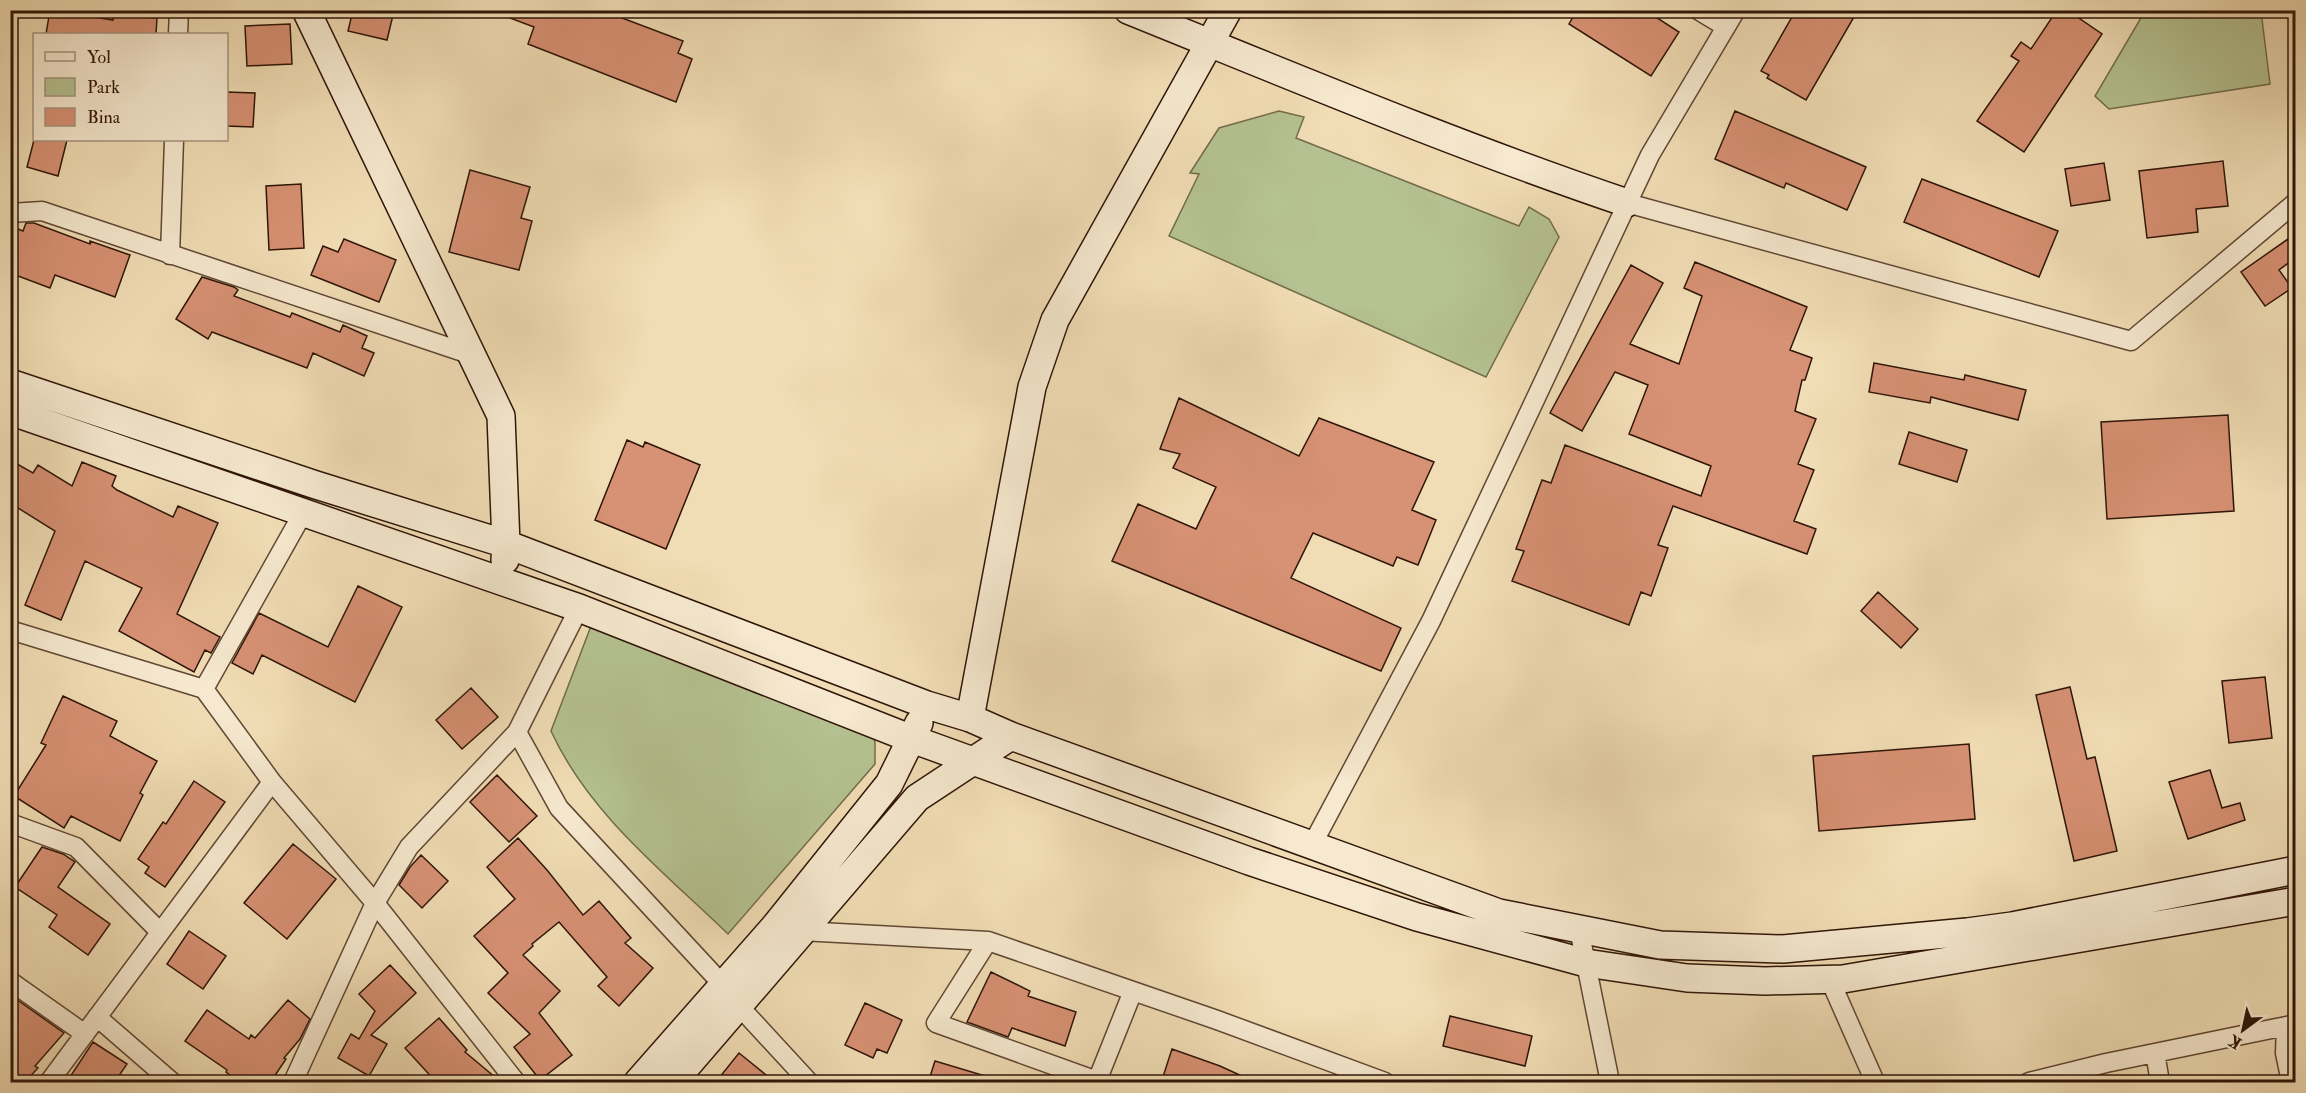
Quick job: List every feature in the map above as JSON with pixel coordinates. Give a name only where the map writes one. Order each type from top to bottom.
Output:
[{"type":"main road","points":[[306,10],[501,416],[506,544],[503,582]]},
{"type":"main road","points":[[1128,10],[1428,131],[1535,172],[1627,203]]},
{"type":"main road","points":[[970,718],[1032,387],[1055,320],[1227,10]]},
{"type":"main road","points":[[10,383],[316,485],[506,544],[927,705],[970,718],[1011,736],[1499,913],[1660,945],[1783,949],[2012,926],[2295,870]]},
{"type":"main road","points":[[10,411],[579,608],[912,739],[1249,861],[1417,917],[1586,963],[1687,978],[1830,980],[1922,967],[2295,901]]},
{"type":"main road","points":[[673,1083],[776,925],[889,784],[927,705]]},
{"type":"main road","points":[[638,1083],[801,931],[916,798],[1011,736]]},
{"type":"street","points":[[178,33],[179,10]]},
{"type":"street","points":[[1698,10],[1726,27]]},
{"type":"street","points":[[1312,845],[1431,621],[1650,155],[1736,10]]},
{"type":"street","points":[[170,255],[174,141]]},
{"type":"street","points":[[1627,203],[2131,341],[2295,202]]},
{"type":"street","points":[[10,213],[42,212],[471,355]]},
{"type":"street","points":[[204,689],[303,513]]},
{"type":"street","points":[[293,1083],[375,903],[409,848],[517,732],[579,608]]},
{"type":"street","points":[[10,630],[204,689],[272,782],[375,903],[516,1083]]},
{"type":"street","points":[[517,732],[559,808],[731,995],[808,1083]]},
{"type":"street","points":[[49,1083],[272,782]]},
{"type":"street","points":[[10,823],[76,847],[160,932]]},
{"type":"street","points":[[1579,929],[1610,1083]]},
{"type":"street","points":[[801,931],[988,940],[1217,1020],[1385,1083]]},
{"type":"street","points":[[988,940],[936,1023],[1097,1081],[1133,991]]},
{"type":"street","points":[[1830,980],[1875,1083]]},
{"type":"street","points":[[10,981],[85,1034]]},
{"type":"street","points":[[97,1017],[172,1083]]},
{"type":"street","points":[[2029,1083],[2106,1063],[2291,1025],[2285,1053],[2291,1083]]},
{"type":"street","points":[[2155,1053],[2160,1083]]},
{"type":"green space","points":[[2145,11],[2261,11],[2270,84],[2109,109],[2095,96]]},
{"type":"green space","points":[[1279,111],[1304,117],[1296,138],[1519,226],[1529,207],[1549,219],[1559,237],[1486,377],[1169,236],[1199,174],[1190,173],[1219,128]]},
{"type":"green space","points":[[591,626],[872,730],[875,742],[875,764],[728,934],[654,864],[607,815],[567,761],[551,731]]},
{"type":"building","points":[[50,10],[113,20],[113,15],[157,18],[156,33],[46,33]]},
{"type":"building","points":[[353,10],[374,10],[393,15],[387,40],[348,31]]},
{"type":"building","points":[[495,10],[601,10],[683,41],[678,53],[692,59],[676,102],[528,44],[534,27],[494,12]]},
{"type":"building","points":[[1577,10],[1645,10],[1679,32],[1651,76],[1569,24]]},
{"type":"building","points":[[1796,10],[1858,10],[1806,100],[1767,78],[1769,75],[1761,71]]},
{"type":"building","points":[[2057,10],[2067,10],[2102,34],[2024,152],[1977,121],[2019,61],[2011,56],[2021,42],[2031,49]]},
{"type":"building","points":[[290,24],[292,64],[247,66],[245,26]]},
{"type":"building","points":[[228,92],[255,93],[253,127],[228,126]]},
{"type":"building","points":[[1735,111],[1866,167],[1847,210],[1786,183],[1784,188],[1715,159]]},
{"type":"building","points":[[34,141],[67,141],[58,176],[27,167]]},
{"type":"building","points":[[2223,161],[2228,206],[2196,209],[2198,232],[2147,238],[2139,171]]},
{"type":"building","points":[[2104,163],[2110,200],[2071,206],[2065,169]]},
{"type":"building","points":[[470,170],[530,187],[521,218],[532,221],[519,270],[449,252]]},
{"type":"building","points":[[1922,179],[2058,231],[2039,277],[1904,222]]},
{"type":"building","points":[[301,184],[304,248],[269,250],[266,186]]},
{"type":"building","points":[[26,223],[34,223],[90,244],[90,241],[130,255],[115,297],[55,275],[50,288],[10,273],[10,249],[18,229],[23,231]]},
{"type":"building","points":[[344,239],[396,260],[379,302],[311,275],[323,246],[338,252]]},
{"type":"building","points":[[2288,239],[2295,250],[2295,258],[2279,270],[2292,288],[2265,306],[2241,272]]},
{"type":"building","points":[[1695,262],[1807,307],[1790,350],[1812,358],[1805,380],[1802,380],[1795,411],[1816,419],[1798,464],[1814,470],[1794,521],[1816,529],[1807,554],[1673,506],[1658,545],[1668,548],[1651,596],[1641,592],[1629,625],[1512,581],[1524,551],[1516,549],[1542,480],[1551,483],[1565,445],[1701,496],[1711,466],[1629,434],[1648,385],[1615,372],[1582,431],[1550,413],[1631,265],[1663,283],[1630,344],[1679,364],[1702,296],[1684,288]]},
{"type":"building","points":[[202,277],[234,287],[238,290],[234,296],[290,317],[292,313],[340,332],[343,325],[367,336],[362,348],[374,353],[364,376],[313,353],[307,368],[212,332],[208,339],[176,319]]},
{"type":"building","points":[[1874,363],[1964,380],[1965,375],[2026,390],[2018,420],[1931,397],[1930,403],[1869,392]]},
{"type":"building","points":[[1179,398],[1299,456],[1319,418],[1434,462],[1412,510],[1436,520],[1418,565],[1397,557],[1393,566],[1313,533],[1291,578],[1401,628],[1381,671],[1112,561],[1138,504],[1196,529],[1216,487],[1173,468],[1180,454],[1160,449]]},
{"type":"building","points":[[2228,415],[2234,511],[2107,519],[2101,422]]},
{"type":"building","points":[[1909,432],[1967,450],[1957,482],[1899,464]]},
{"type":"building","points":[[627,440],[643,447],[645,442],[700,465],[666,549],[595,520]]},
{"type":"building","points":[[10,460],[33,473],[38,465],[72,486],[82,462],[116,476],[112,486],[117,490],[173,517],[178,506],[218,523],[177,614],[220,637],[211,653],[205,650],[194,672],[119,631],[142,588],[85,561],[61,620],[25,605],[55,531],[10,503]]},
{"type":"building","points":[[358,586],[402,607],[355,702],[262,655],[253,674],[232,663],[259,613],[328,647]]},
{"type":"building","points":[[1878,592],[1918,629],[1901,648],[1861,611]]},
{"type":"building","points":[[2265,677],[2272,738],[2229,743],[2222,681]]},
{"type":"building","points":[[2070,687],[2087,759],[2095,757],[2117,851],[2074,861],[2036,695]]},
{"type":"building","points":[[471,688],[498,717],[462,749],[436,720]]},
{"type":"building","points":[[63,696],[117,721],[110,736],[157,761],[140,793],[143,795],[120,841],[71,816],[64,828],[14,796],[46,745],[41,743]]},
{"type":"building","points":[[1969,744],[1975,819],[1819,831],[1813,756]]},
{"type":"building","points":[[2210,770],[2222,808],[2240,803],[2245,820],[2188,839],[2169,782]]},
{"type":"building","points":[[497,775],[537,816],[509,842],[470,802]]},
{"type":"building","points":[[194,781],[225,802],[165,887],[145,873],[149,867],[138,859],[163,822],[166,824]]},
{"type":"building","points":[[518,838],[583,915],[599,901],[631,938],[625,943],[653,968],[619,1006],[598,986],[607,977],[559,922],[532,944],[533,946],[523,955],[560,991],[539,1013],[572,1055],[540,1080],[514,1047],[530,1034],[488,993],[508,973],[474,936],[515,899],[487,867]]},
{"type":"building","points":[[293,844],[336,879],[287,939],[244,903]]},
{"type":"building","points":[[42,847],[63,854],[75,862],[58,887],[110,924],[88,955],[49,927],[57,915],[15,887]]},
{"type":"building","points":[[421,855],[448,881],[422,908],[399,885]]},
{"type":"building","points":[[189,931],[226,956],[203,989],[167,964]]},
{"type":"building","points":[[390,965],[416,993],[371,1035],[387,1044],[369,1076],[338,1058],[351,1034],[359,1039],[375,1011],[359,994]]},
{"type":"building","points":[[991,972],[1030,991],[1028,996],[1076,1012],[1065,1046],[1012,1028],[1008,1037],[967,1022]]},
{"type":"building","points":[[16,999],[64,1033],[35,1066],[38,1068],[24,1083],[10,1083],[10,1006]]},
{"type":"building","points":[[288,1000],[310,1019],[300,1039],[284,1058],[286,1059],[270,1083],[241,1083],[226,1072],[227,1070],[185,1041],[207,1010],[249,1039],[251,1035],[255,1038]]},
{"type":"building","points":[[865,1003],[902,1020],[887,1053],[877,1049],[873,1058],[845,1045]]},
{"type":"building","points":[[1450,1016],[1532,1036],[1525,1066],[1443,1046]]},
{"type":"building","points":[[439,1018],[467,1050],[465,1052],[502,1083],[437,1083],[405,1048]]},
{"type":"building","points":[[93,1042],[127,1064],[114,1083],[66,1083]]},
{"type":"building","points":[[1172,1049],[1220,1066],[1257,1083],[1161,1083]]},
{"type":"building","points":[[739,1053],[776,1083],[715,1083]]},
{"type":"building","points":[[935,1061],[992,1078],[991,1083],[928,1083]]}]
